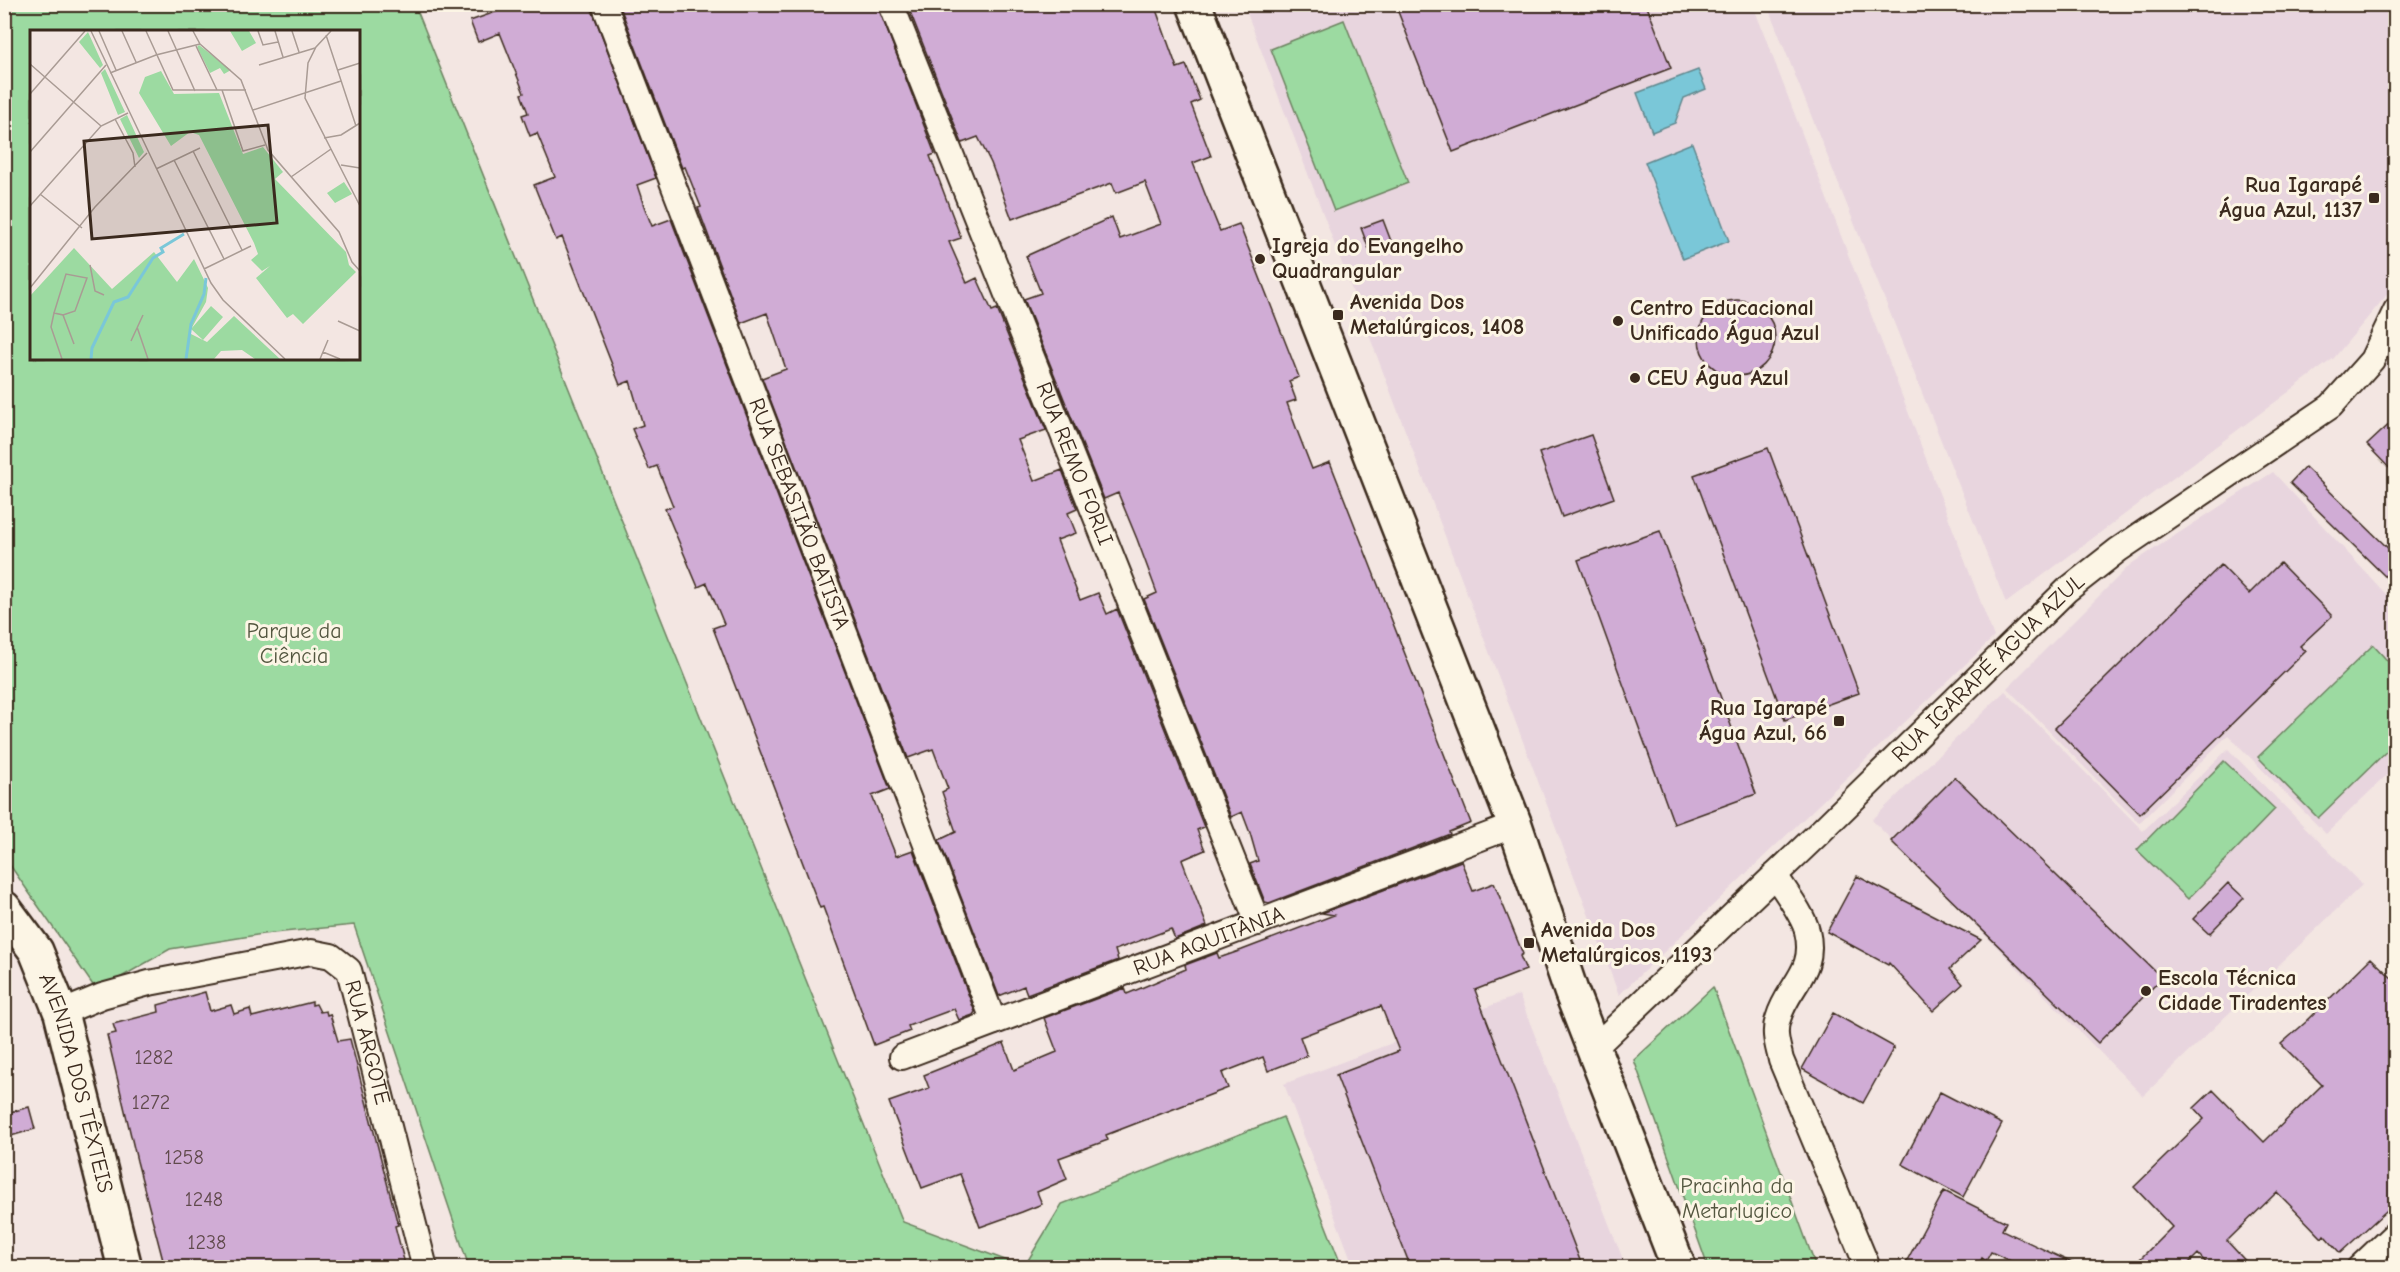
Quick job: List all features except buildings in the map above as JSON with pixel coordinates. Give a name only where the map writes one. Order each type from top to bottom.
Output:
[{"type":"main road","points":[[1194,4],[1515,825],[1593,1049],[1679,1268]]},
{"type":"main road","name":"AVENIDA DOS TÊXTEIS","points":[[4,908],[36,951],[61,1013],[125,1268]]},
{"type":"street","name":"RUA SEBASTIÃO BATISTA","points":[[603,4],[994,1023]]},
{"type":"street","name":"RUA REMO FORLI","points":[[891,4],[1258,923]]},
{"type":"street","name":"RUA IGARAPÉ ÁGUA AZUL","points":[[1593,1049],[2067,590],[2118,550],[2331,406],[2372,360],[2396,310]]},
{"type":"street","name":"RUA AQUITÂNIA","points":[[902,1057],[1515,825]]},
{"type":"street","points":[[1775,875],[1807,928],[1810,948],[1805,972],[1785,1002],[1777,1020],[1776,1038],[1781,1060],[1868,1268]]},
{"type":"street","name":"RUA ARGOTE","points":[[61,1013],[102,996],[149,983],[311,952],[331,956],[348,970],[425,1268]]},
{"type":"street","points":[[2360,1268],[2396,1233]]},
{"type":"shaded area","name":"Centro Educacional Unificado Água Azul","points":[[1244,5],[1753,5],[1994,637],[1619,995]]},
{"type":"shaded area","points":[[1767,5],[2395,5],[2395,285],[2334,358],[2006,603]]},
{"type":"shaded area","points":[[2273,472],[2395,604],[2395,767],[2326,834],[2228,735],[2139,823],[2007,688],[2131,564]]},
{"type":"shaded area","name":"Escola Técnica Cidade Tiradentes","points":[[2005,691],[2143,831],[2228,749],[2362,885],[2143,1096],[1872,820]]},
{"type":"shaded area","points":[[1519,995],[1626,1267],[1354,1267],[1284,1084]]},
{"type":"green space","name":"Parque da Ciência","points":[[4,5],[415,5],[903,1222],[1024,1267],[469,1267],[354,925],[263,934],[170,949],[97,991],[5,858]]},
{"type":"green space","points":[[1344,20],[1408,183],[1334,211],[1271,49]]},
{"type":"green space","points":[[2373,645],[2395,669],[2395,743],[2318,818],[2258,757]]},
{"type":"green space","points":[[2224,761],[2275,809],[2188,899],[2137,850]]},
{"type":"green space","name":"Pracinha da Metarlugico","points":[[1713,987],[1816,1267],[1708,1267],[1634,1060]]},
{"type":"green space","points":[[1283,1117],[1342,1267],[1024,1267],[1062,1204]]},
{"type":"water","points":[[1698,70],[1706,89],[1684,98],[1675,123],[1652,132],[1637,93]]},
{"type":"water","points":[[1692,143],[1729,241],[1683,259],[1645,162]]},
{"type":"place","name":"Rua Igarapé Água Azul, 1137","points":[[2374,198]]},
{"type":"place","name":"Igreja do Evangelho Quadrangular","points":[[1260,259]]},
{"type":"place","name":"Avenida Dos Metalúrgicos, 1408","points":[[1338,315]]},
{"type":"place","name":"Centro Educacional Unificado Água Azul","points":[[1618,321]]},
{"type":"place","name":"CEU Água Azul","points":[[1635,378]]},
{"type":"place","name":"Rua Igarapé Água Azul, 66","points":[[1839,721]]},
{"type":"place","name":"Avenida Dos Metalúrgicos, 1193","points":[[1529,943]]},
{"type":"place","name":"Escola Técnica Cidade Tiradentes","points":[[2146,991]]}]
